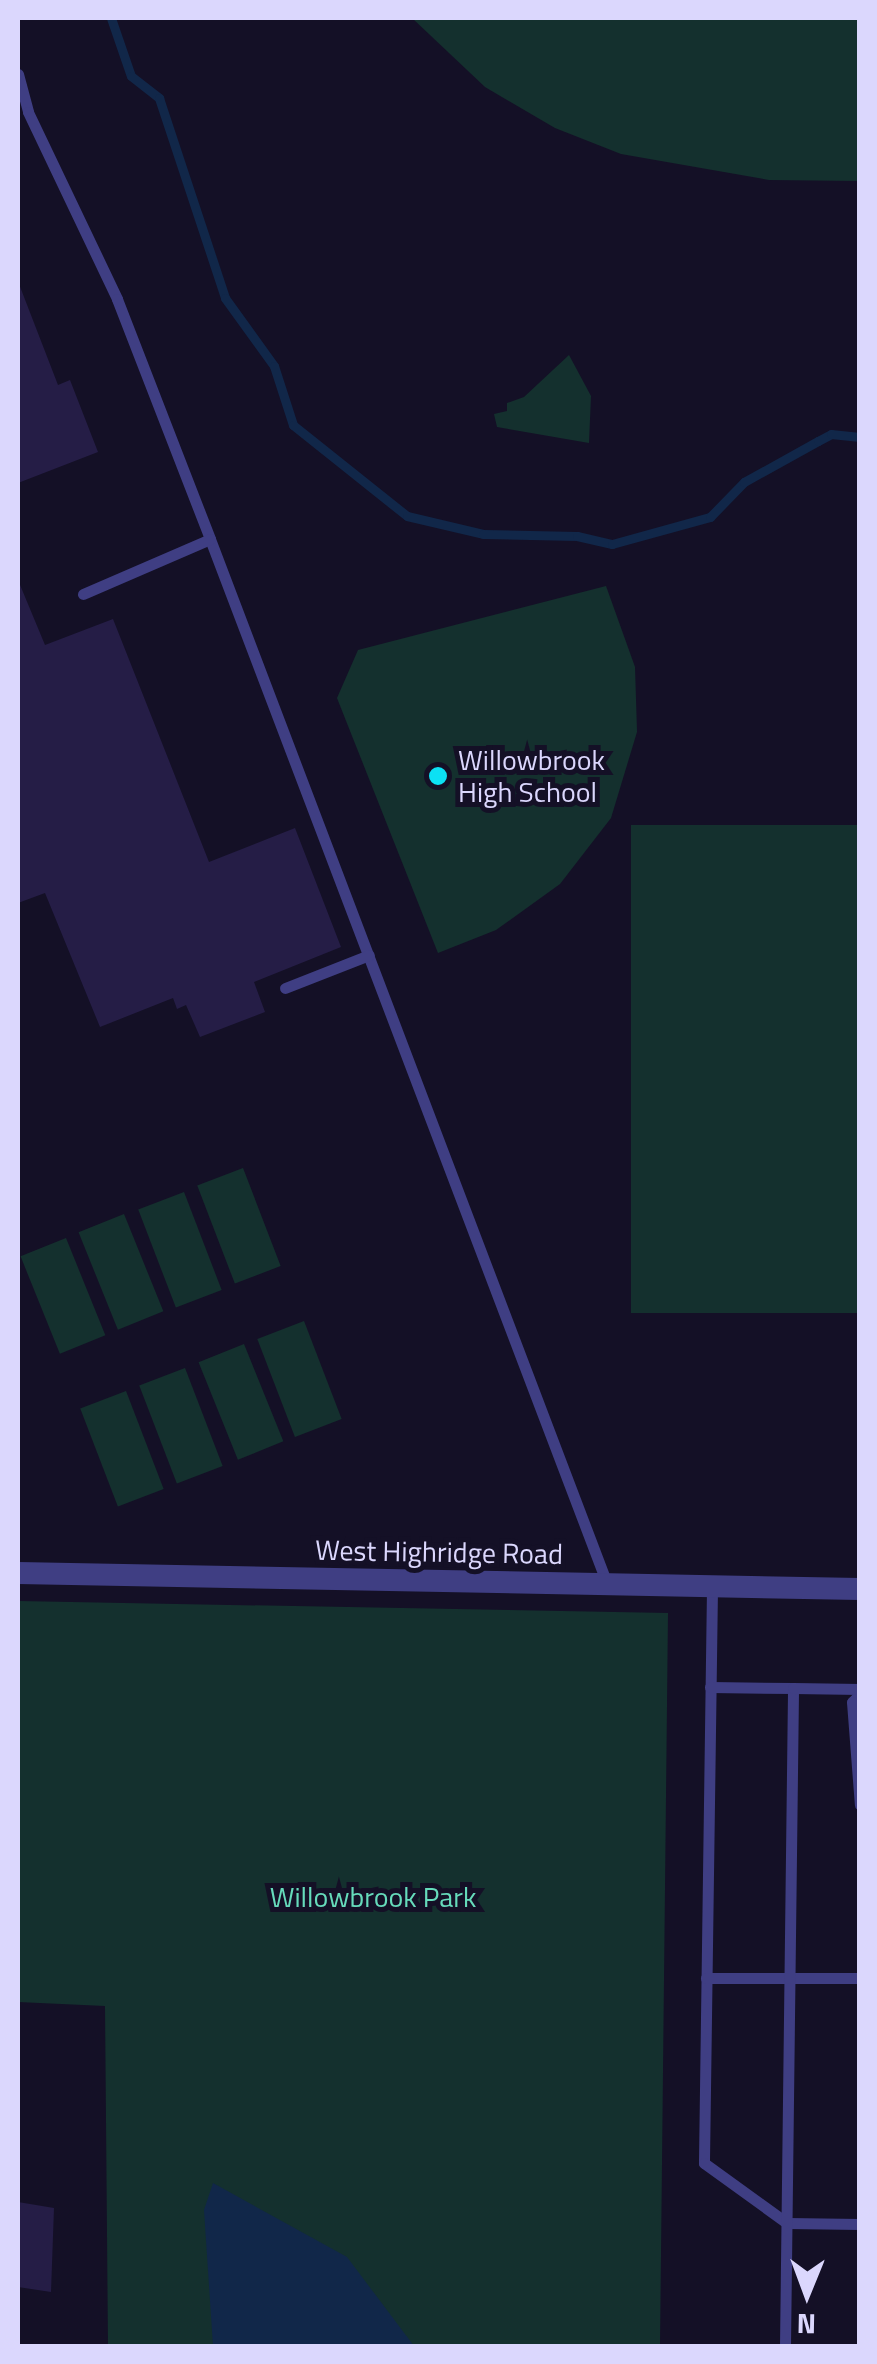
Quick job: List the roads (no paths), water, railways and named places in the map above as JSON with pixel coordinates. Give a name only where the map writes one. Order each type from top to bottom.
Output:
[{"type":"street","name":"West Highridge Road","points":[[18,1574],[860,1589]]},
{"type":"lane","points":[[18,74],[23,113],[117,299],[608,1586]]},
{"type":"lane","points":[[83,594],[210,538]]},
{"type":"lane","points":[[284,988],[369,955]]},
{"type":"lane","points":[[712,1588],[704,2163],[786,2224],[860,2224]]},
{"type":"lane","points":[[710,1687],[860,1692]]},
{"type":"lane","points":[[785,2346],[793,1688]]},
{"type":"lane","points":[[860,1692],[852,1702],[860,1805]]},
{"type":"lane","points":[[706,1978],[860,1978]]},
{"type":"water","points":[[213,2183],[347,2257],[414,2346],[213,2346],[204,2210]]},
{"type":"waterway","points":[[111,18],[131,76],[159,98],[225,298],[274,366],[293,425],[407,516],[483,534],[577,536],[612,544],[710,517],[744,482],[831,434],[860,437]]},
{"type":"place","name":"Willowbrook High School","points":[[438,776]]},
{"type":"park label","name":"Willowbrook Park","points":[[373,1897]]}]
